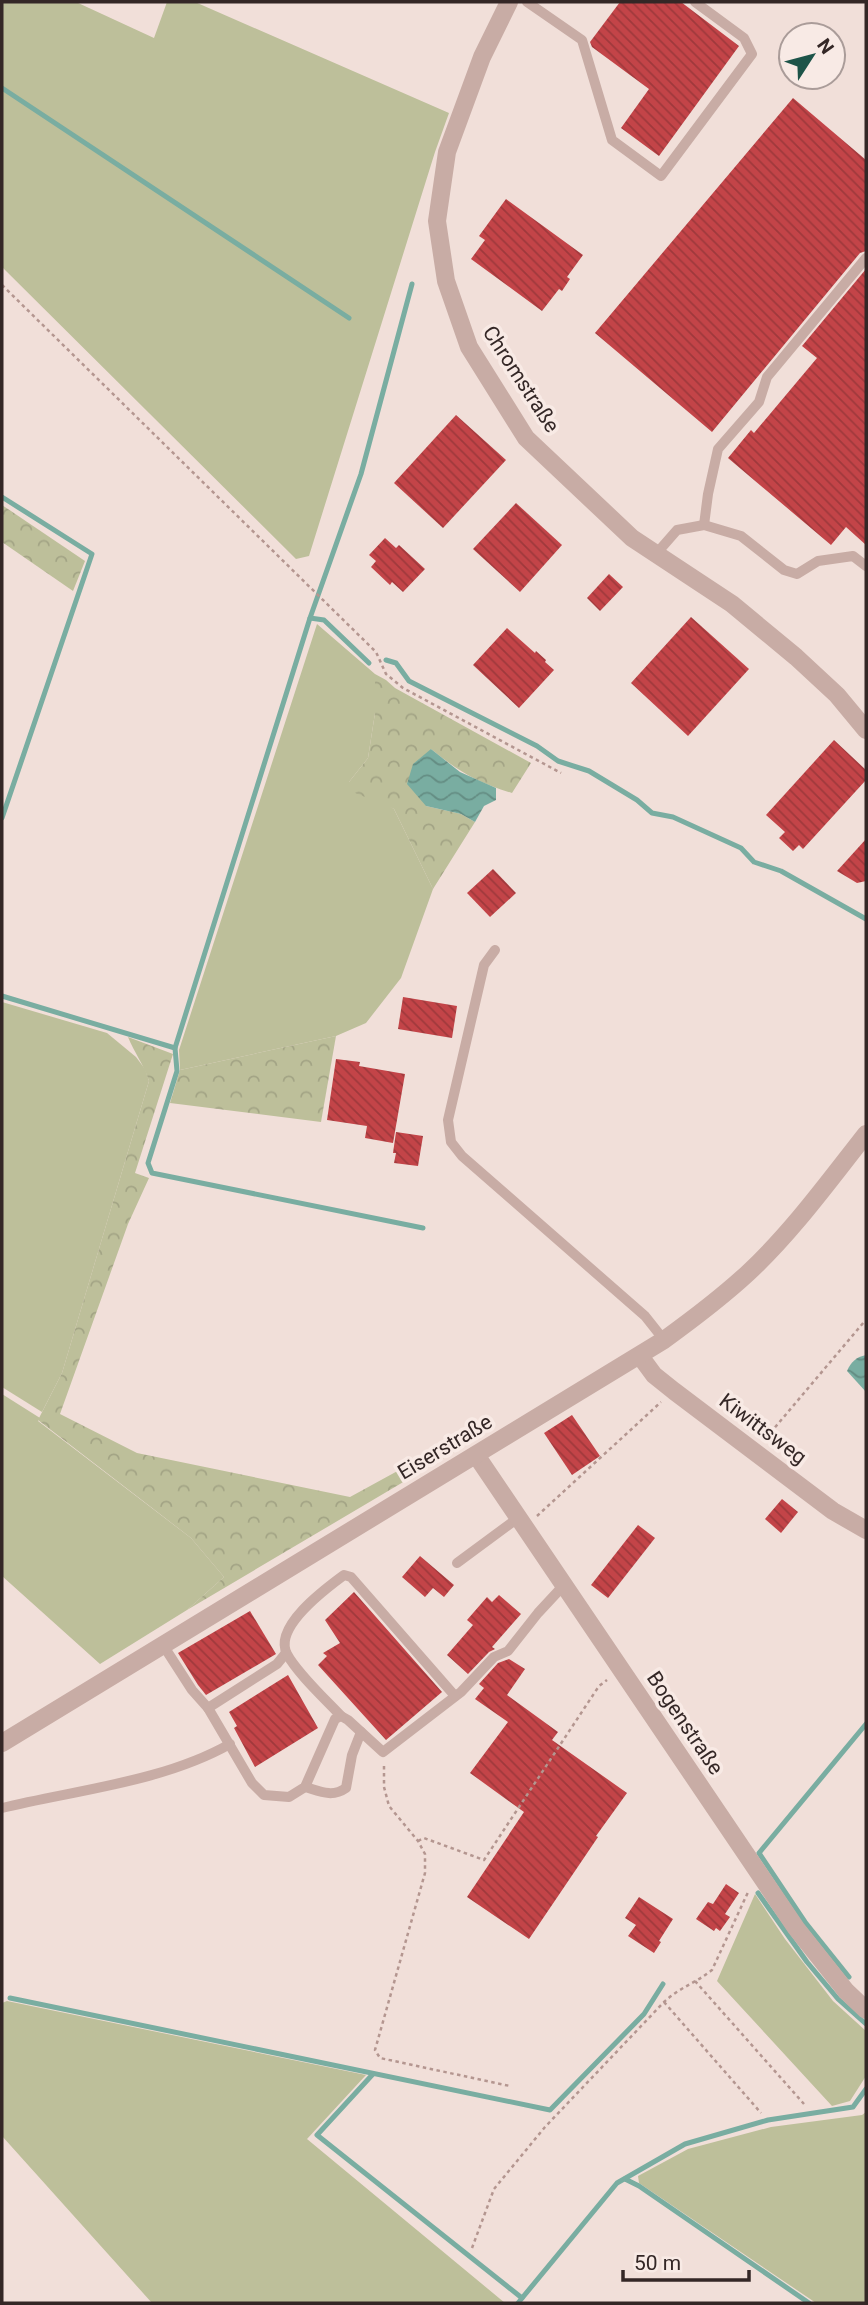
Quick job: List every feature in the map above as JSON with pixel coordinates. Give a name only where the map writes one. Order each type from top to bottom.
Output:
[{"type":"street","name":"Chromstraße","points":[[509,2],[482,57],[447,152],[437,221],[446,281],[469,347],[526,438],[632,538],[732,604],[796,657],[837,695],[866,730]]},
{"type":"street","name":"Eiserstraße","points":[[2,1743],[664,1340],[704,1311],[749,1272],[800,1217],[866,1134]]},
{"type":"street","name":"Kiwittsweg","points":[[640,1356],[654,1375],[674,1391],[833,1511],[866,1530]]},
{"type":"street","name":"Bogenstraße","points":[[476,1455],[796,1928],[846,1991],[866,2010]]},
{"type":"lane","points":[[527,2],[582,40],[612,140],[661,176],[752,54],[744,38],[695,2]]},
{"type":"lane","points":[[704,526],[718,449],[759,402],[767,377],[866,258]]},
{"type":"lane","points":[[656,554],[677,530],[704,526],[741,536],[784,570],[797,574],[818,561],[853,556],[866,566]]},
{"type":"lane","points":[[495,950],[484,965],[448,1120],[451,1142],[462,1156],[645,1316],[664,1340]]},
{"type":"lane","points":[[457,1563],[522,1522]]},
{"type":"lane","points":[[455,1696],[351,1577],[344,1575],[296,1617],[286,1631],[286,1653],[341,1716],[383,1752],[455,1696],[494,1657],[508,1651],[564,1585]]},
{"type":"lane","points":[[163,1646],[192,1690],[208,1708],[252,1783],[264,1795],[289,1797],[305,1787],[335,1719],[341,1716]]},
{"type":"lane","points":[[208,1708],[277,1664],[286,1653]]},
{"type":"lane","points":[[305,1787],[330,1794],[345,1788],[352,1755],[361,1732]]},
{"type":"lane","points":[[2,1808],[102,1787],[169,1769],[207,1757],[230,1744]]},
{"type":"path","points":[[2,285],[376,652],[386,674],[403,688],[561,773]]},
{"type":"path","points":[[754,1451],[866,1321]]},
{"type":"path","points":[[522,1522],[674,1391]]},
{"type":"path","points":[[418,1841],[424,1838],[484,1860],[599,1686],[620,1668]]},
{"type":"path","points":[[383,1752],[384,1787],[389,1805],[425,1854],[425,1873],[375,2050],[380,2058],[510,2087]]},
{"type":"path","points":[[471,2248],[494,2189],[545,2127],[664,2002],[678,1989],[712,1970],[747,1892],[762,1878]]},
{"type":"path","points":[[695,1981],[804,2104]]},
{"type":"path","points":[[664,2002],[761,2113]]},
{"type":"green space","points":[[2,2],[76,2],[154,38],[167,2],[195,2],[449,113],[309,556],[296,559],[2,267]]},
{"type":"green space","points":[[2,505],[85,561],[73,591],[2,542]]},
{"type":"green space","points":[[317,624],[375,674],[375,713],[368,758],[349,782],[394,809],[433,889],[401,978],[366,1023],[336,1036],[180,1070],[179,1050]]},
{"type":"green space","points":[[375,674],[395,688],[531,763],[512,793],[469,776],[431,749],[426,806],[461,814],[475,822],[433,889],[394,809],[348,790],[349,782],[368,758],[375,713]]},
{"type":"green space","points":[[2,1002],[107,1033],[136,1057],[145,1069],[149,1081],[62,1373],[42,1412],[2,1387]]},
{"type":"green space","points":[[336,1036],[321,1122],[170,1103],[180,1070]]},
{"type":"green space","points":[[128,1037],[173,1054],[135,1173],[149,1178],[128,1224],[60,1414],[137,1453],[350,1497],[434,1451],[454,1452],[187,1610],[224,1577],[191,1538],[38,1420],[62,1373],[149,1081]]},
{"type":"green space","points":[[2,1394],[40,1418],[38,1421],[191,1538],[224,1577],[187,1610],[100,1664],[2,1576]]},
{"type":"green space","points":[[755,1894],[785,1939],[833,2001],[866,2031],[866,2076],[850,2101],[832,2106],[717,1981]]},
{"type":"green space","points":[[7,2001],[366,2075],[307,2139],[505,2303],[152,2303],[2,2136],[2,2003]]},
{"type":"green space","points":[[866,2112],[866,2303],[816,2303],[639,2183],[638,2176],[688,2149],[771,2127],[862,2115]]},
{"type":"water","points":[[431,749],[460,772],[496,788],[496,800],[484,806],[475,822],[461,814],[426,806],[407,784],[413,764]]},
{"type":"water","points":[[866,1355],[866,1392],[847,1371],[854,1360]]},
{"type":"building","points":[[620,2],[681,2],[739,46],[659,156],[621,128],[649,89],[592,47],[590,42]]},
{"type":"building","points":[[793,98],[866,160],[866,251],[860,253],[712,432],[595,333]]},
{"type":"building","points":[[506,199],[583,255],[567,277],[570,279],[562,291],[559,289],[542,311],[471,259],[485,240],[479,236]]},
{"type":"building","points":[[866,269],[866,545],[846,527],[831,545],[728,458],[751,430],[754,433],[817,358],[802,346]]},
{"type":"building","points":[[456,415],[506,460],[443,528],[394,483]]},
{"type":"building","points":[[516,503],[562,545],[520,592],[473,549]]},
{"type":"building","points":[[385,538],[396,548],[399,545],[425,569],[403,592],[392,582],[390,585],[371,567],[376,561],[369,555]]},
{"type":"building","points":[[609,574],[623,587],[600,611],[587,598]]},
{"type":"building","points":[[691,617],[749,669],[688,736],[631,683]]},
{"type":"building","points":[[507,628],[535,653],[536,651],[554,670],[519,708],[473,665]]},
{"type":"building","points":[[834,740],[866,770],[866,780],[803,849],[799,845],[793,851],[779,838],[785,832],[766,815]]},
{"type":"building","points":[[866,839],[866,881],[857,883],[837,871]]},
{"type":"building","points":[[493,869],[516,893],[490,917],[467,893]]},
{"type":"building","points":[[403,997],[457,1006],[452,1038],[398,1029]]},
{"type":"building","points":[[336,1059],[360,1062],[359,1066],[405,1074],[393,1143],[365,1138],[367,1126],[327,1120]]},
{"type":"building","points":[[396,1132],[423,1136],[418,1166],[394,1163]]},
{"type":"building","points":[[572,1415],[600,1456],[572,1475],[544,1433]]},
{"type":"building","points":[[782,1499],[798,1512],[781,1533],[765,1519]]},
{"type":"building","points":[[638,1525],[655,1538],[608,1598],[591,1585]]},
{"type":"building","points":[[420,1556],[454,1585],[444,1597],[433,1588],[425,1597],[402,1577]]},
{"type":"building","points":[[354,1592],[442,1692],[386,1740],[318,1665],[327,1656],[323,1653],[340,1643],[325,1620]]},
{"type":"building","points":[[499,1595],[521,1614],[492,1647],[495,1649],[468,1674],[447,1655],[473,1625],[467,1620],[487,1597],[492,1602]]},
{"type":"building","points":[[250,1611],[276,1654],[206,1695],[178,1653]]},
{"type":"building","points":[[509,1659],[525,1669],[507,1695],[558,1732],[552,1740],[627,1793],[529,1939],[467,1897],[524,1812],[470,1773],[508,1722],[475,1699],[484,1688],[479,1684],[498,1663]]},
{"type":"building","points":[[288,1675],[318,1728],[255,1767],[234,1728],[237,1726],[229,1712]]},
{"type":"building","points":[[726,1884],[739,1893],[725,1914],[730,1917],[720,1931],[716,1928],[714,1931],[696,1919],[708,1902],[713,1904]]},
{"type":"building","points":[[639,1897],[673,1919],[654,1953],[628,1936],[636,1925],[625,1918]]},
{"type":"waterway","points":[[2,88],[349,318]]},
{"type":"waterway","points":[[412,284],[361,474],[310,618],[175,1048],[177,1071],[148,1163],[152,1173],[423,1228]]},
{"type":"waterway","points":[[2,497],[92,554],[2,818]]},
{"type":"waterway","points":[[310,618],[324,620],[369,663]]},
{"type":"waterway","points":[[386,660],[396,663],[409,681],[537,746],[558,761],[589,771],[637,800],[652,813],[673,817],[741,848],[754,862],[781,871],[866,919]]},
{"type":"waterway","points":[[2,996],[175,1048]]},
{"type":"waterway","points":[[849,1977],[805,1922],[759,1853],[866,1724]]},
{"type":"waterway","points":[[758,1893],[807,1962],[838,1999],[866,2024]]},
{"type":"waterway","points":[[10,1998],[550,2110],[644,2014],[663,1984]]},
{"type":"waterway","points":[[373,2074],[317,2135],[522,2298]]},
{"type":"waterway","points":[[518,2303],[617,2183],[685,2144],[768,2120],[853,2107],[866,2089]]},
{"type":"waterway","points":[[625,2179],[809,2303]]}]
